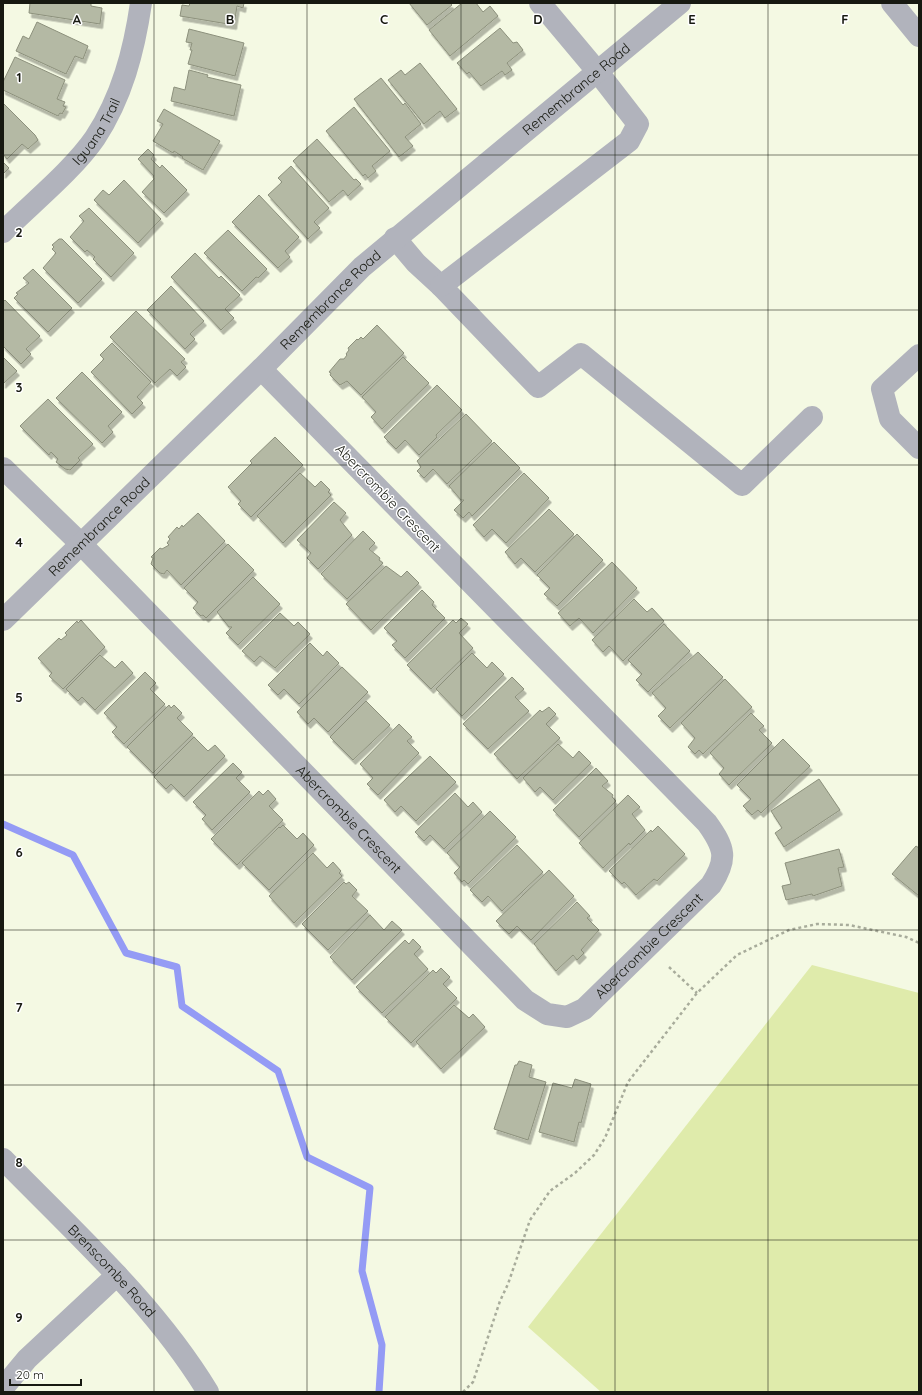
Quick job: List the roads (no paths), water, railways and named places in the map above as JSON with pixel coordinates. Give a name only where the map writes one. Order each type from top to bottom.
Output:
[{"type":"street","name":"Iguana Trail","points":[[3,232],[72,164],[94,138],[120,90],[130,60],[141,3]]},
{"type":"street","points":[[441,286],[629,141],[638,124],[597,71],[540,3]]},
{"type":"street","name":"Remembrance Road","points":[[3,620],[80,543],[261,369],[362,267],[395,238],[680,3]]},
{"type":"street","points":[[892,3],[919,36]]},
{"type":"street","points":[[395,238],[416,263],[441,286],[538,387],[581,354],[742,485],[812,417]]},
{"type":"street","points":[[919,355],[882,389],[890,419],[919,448]]},
{"type":"street","name":"Abercrombie Crescent","points":[[80,543],[525,1000],[547,1014],[567,1017],[584,1009],[711,885],[720,871],[723,854],[719,840],[707,823],[261,369]]},
{"type":"street","points":[[3,468],[80,543]]},
{"type":"street","name":"Brenscombe Road","points":[[3,1159],[117,1275],[173,1338],[208,1392]]},
{"type":"street","points":[[3,1388],[27,1359],[117,1275]]},
{"type":"waterway","points":[[3,824],[73,855],[126,953],[177,967],[182,1006],[278,1071],[307,1157],[370,1188],[362,1271],[382,1345],[379,1392]]}]
